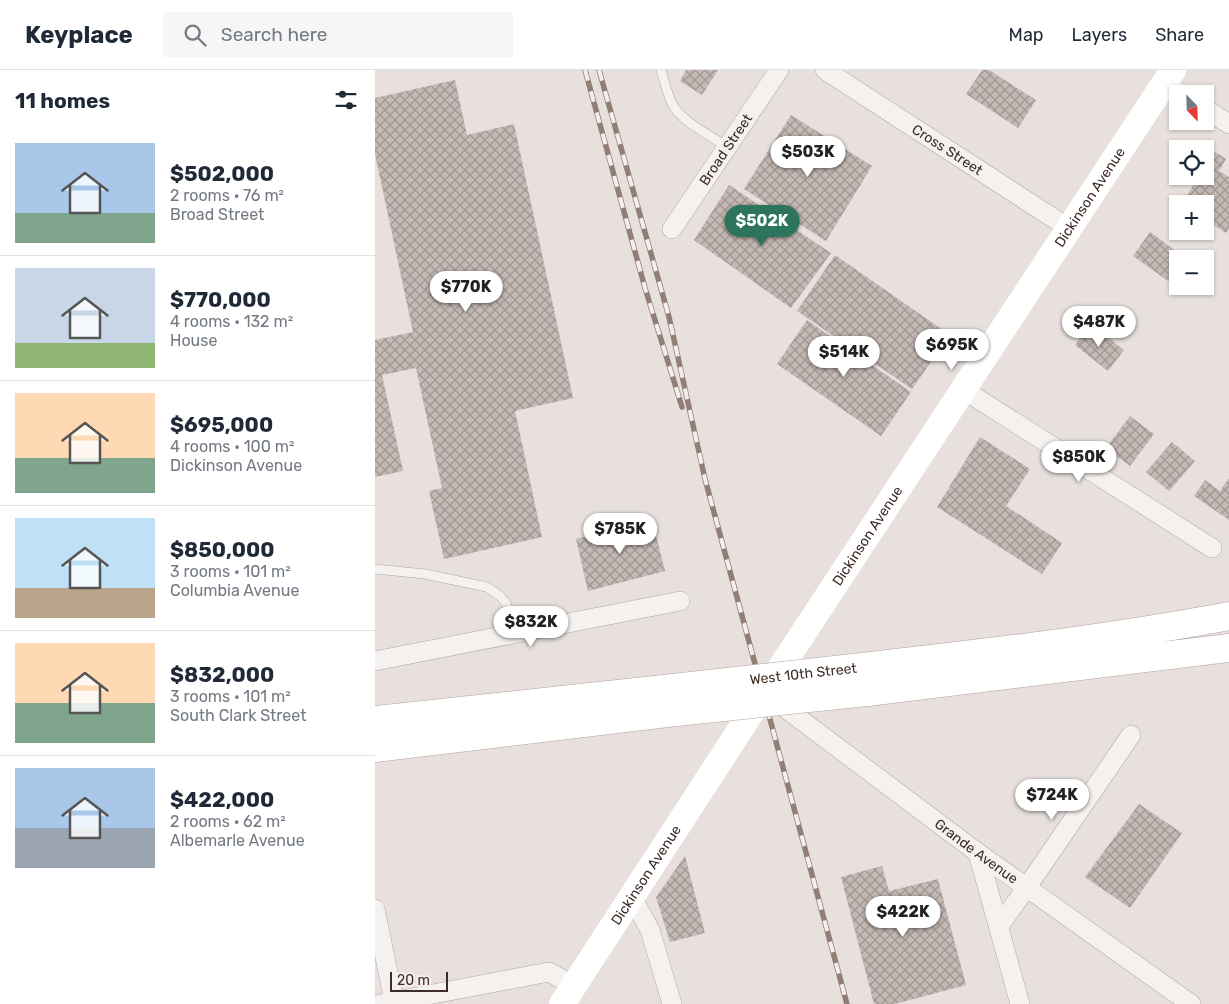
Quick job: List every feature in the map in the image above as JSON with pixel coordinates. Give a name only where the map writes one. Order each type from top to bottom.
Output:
[{"type":"main road","name":"Dickinson Avenue","points":[[568,995],[1070,228],[1173,82]]},
{"type":"main road","name":"West 10th Street","points":[[864,679],[1028,648],[1183,625],[1229,616]]},
{"type":"main road","name":"West 10th Street","points":[[375,720],[665,701],[864,679],[1229,648]]},
{"type":"main road","name":"West 10th Street","points":[[375,748],[665,701]]},
{"type":"street","name":"Broad Street","points":[[672,229],[779,70]]},
{"type":"street","name":"Cross Street","points":[[825,70],[1070,228]]},
{"type":"street","points":[[1214,115],[1229,124]]},
{"type":"street","points":[[964,390],[1212,548]]},
{"type":"street","points":[[375,661],[679,601]]},
{"type":"street","name":"Grande Avenue","points":[[764,693],[978,853],[1191,1004]]},
{"type":"street","points":[[999,926],[1131,735]]},
{"type":"street","points":[[978,853],[1020,1004]]},
{"type":"street","points":[[631,897],[650,930],[672,1004]]},
{"type":"street","points":[[375,910],[387,1003],[549,972],[568,995]]},
{"type":"lane","points":[[661,70],[675,109],[683,117],[727,147]]},
{"type":"lane","points":[[375,569],[425,574],[487,587],[500,596],[506,604],[514,634]]},
{"type":"building","points":[[686,70],[718,70],[702,95],[680,81]]},
{"type":"building","points":[[982,70],[989,70],[1036,100],[1018,128],[966,94]]},
{"type":"building","points":[[455,80],[467,135],[514,124],[573,398],[515,411],[542,537],[444,559],[429,491],[442,488],[416,368],[382,375],[403,471],[375,477],[375,340],[413,332],[375,154],[375,98]]},
{"type":"building","points":[[791,115],[872,166],[826,241],[744,189]]},
{"type":"building","points":[[1214,151],[1226,159],[1219,171],[1229,177],[1229,229],[1226,233],[1214,225],[1214,195],[1187,195],[1193,185],[1214,185]]},
{"type":"building","points":[[729,185],[831,253],[791,308],[694,240]]},
{"type":"building","points":[[1150,232],[1175,250],[1169,250],[1169,282],[1133,256]]},
{"type":"building","points":[[835,255],[950,335],[912,389],[797,311]]},
{"type":"building","points":[[807,320],[911,392],[881,436],[777,364]]},
{"type":"building","points":[[1091,324],[1124,350],[1108,371],[1075,345]]},
{"type":"building","points":[[1130,416],[1154,434],[1130,466],[1106,448]]},
{"type":"building","points":[[980,437],[1030,469],[1006,506],[1062,543],[1042,574],[937,507]]},
{"type":"building","points":[[1172,442],[1195,461],[1169,491],[1146,472]]},
{"type":"building","points":[[1229,478],[1229,520],[1194,496],[1205,480],[1220,491]]},
{"type":"building","points":[[652,520],[665,571],[588,591],[576,539]]},
{"type":"building","points":[[1139,804],[1182,833],[1130,908],[1085,877]]},
{"type":"building","points":[[685,856],[705,933],[670,942],[656,897]]},
{"type":"building","points":[[882,866],[889,891],[938,879],[966,985],[895,1004],[874,1004],[841,877]]},
{"type":"railway","points":[[585,70],[645,288],[682,407]]},
{"type":"railway","points":[[599,70],[669,317],[705,479],[847,1004]]}]
